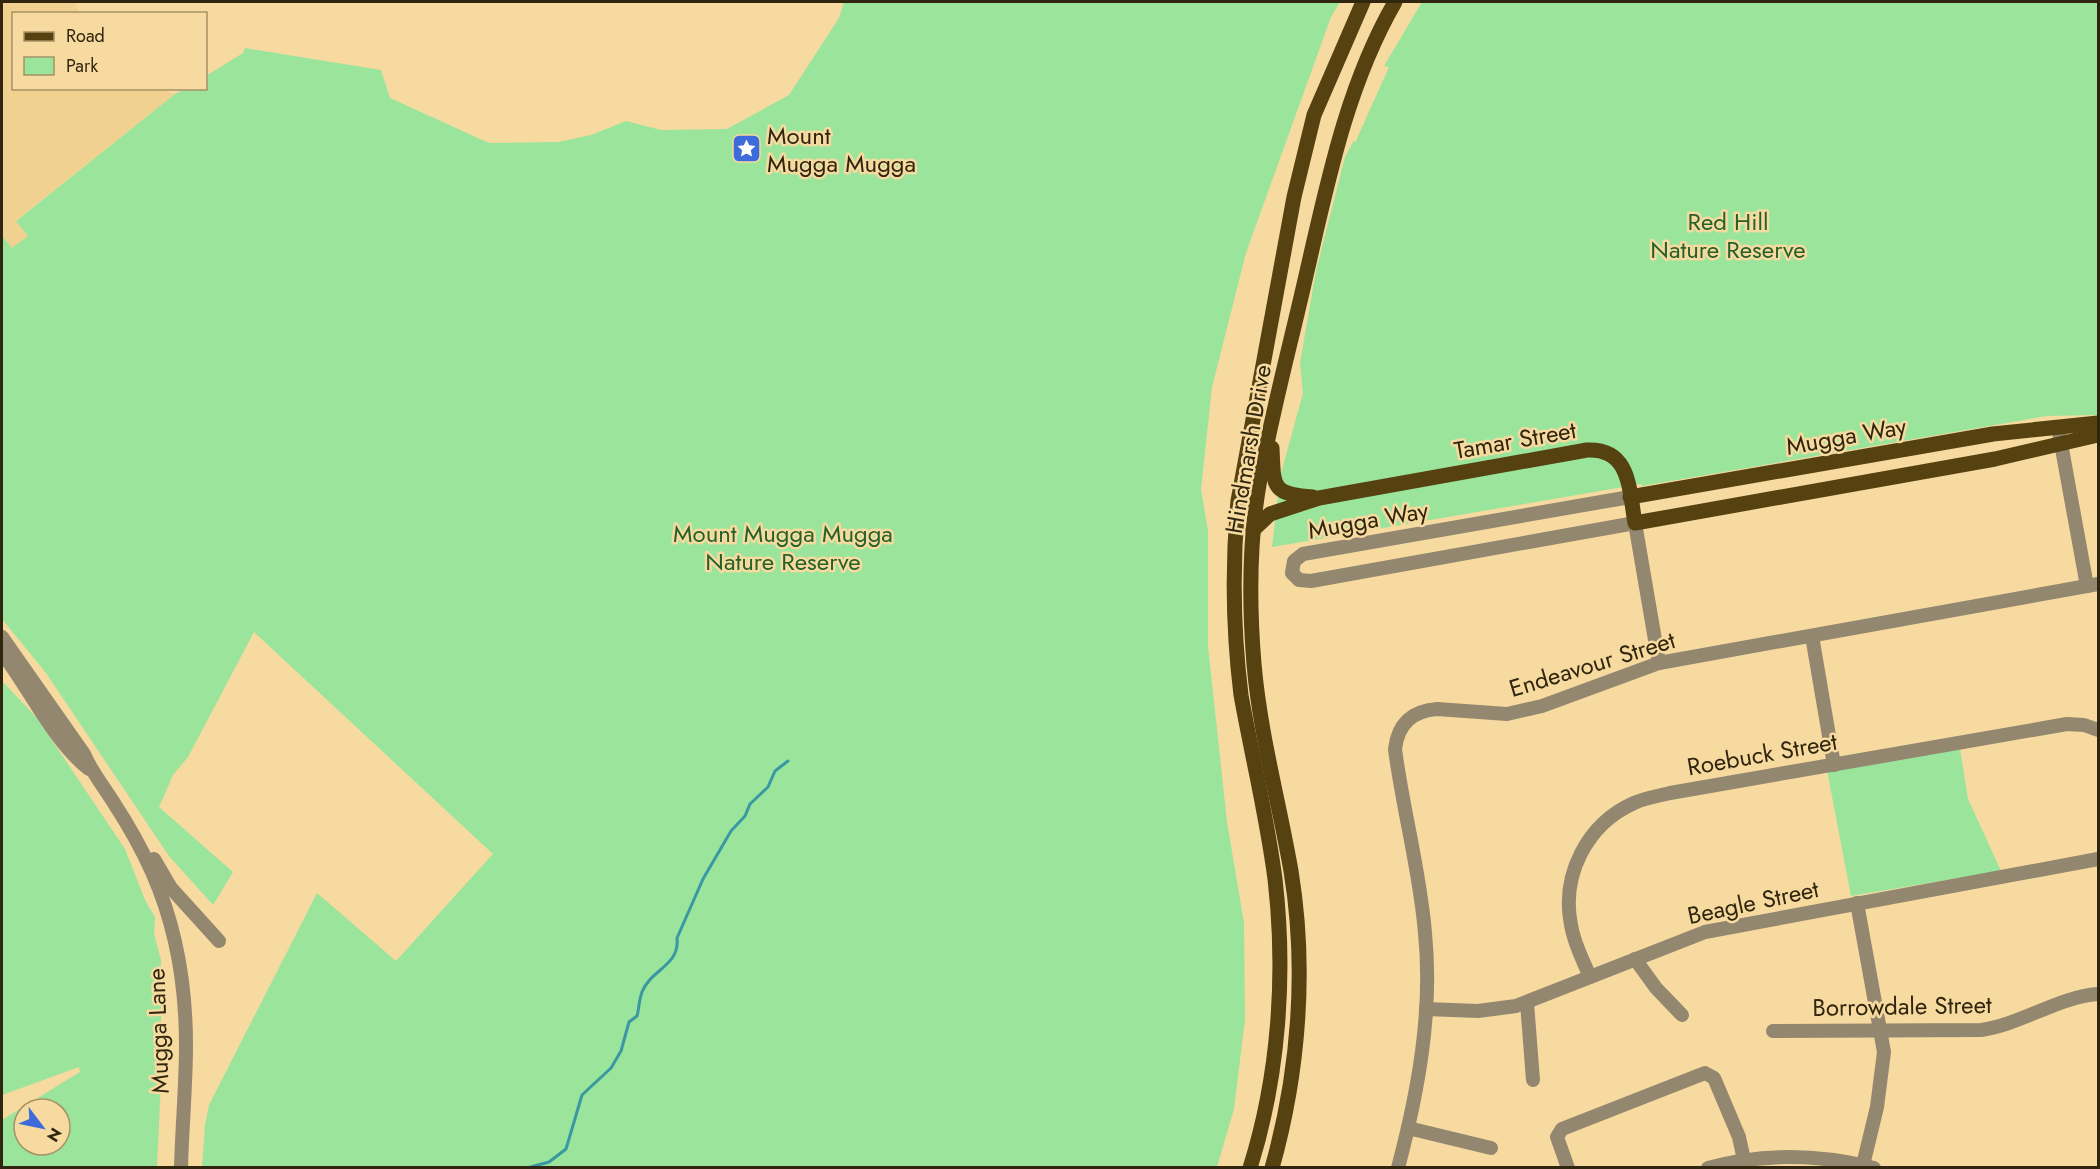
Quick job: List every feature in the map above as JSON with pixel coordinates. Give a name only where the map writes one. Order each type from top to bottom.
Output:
[{"type":"main road","name":"Hindmarsh Drive","points":[[1250,1167],[1259,1137],[1270,1080],[1278,1017],[1280,958],[1275,878],[1237,665],[1233,590],[1238,501],[1296,187],[1314,115],[1362,2]]},
{"type":"main road","name":"Hindmarsh Drive","points":[[1272,1167],[1287,1107],[1294,1066],[1299,957],[1292,880],[1257,687],[1251,606],[1253,530],[1260,479],[1338,139],[1365,62],[1395,2]]},
{"type":"main road","name":"Mugga Way","points":[[1630,497],[1993,434],[2098,423]]},
{"type":"main road","name":"Tamar Street","points":[[1271,429],[1274,477],[1277,487],[1290,495],[1318,498]]},
{"type":"main road","name":"Mugga Way","points":[[1635,523],[1995,459],[2098,435]]},
{"type":"main road","name":"Tamar Street","points":[[1253,530],[1270,513],[1318,498],[1506,463],[1595,450],[1610,454],[1619,462],[1626,474],[1635,523]]},
{"type":"street","points":[[2058,427],[2093,585]]},
{"type":"street","name":"Mugga Way","points":[[1630,497],[1304,554],[1294,561],[1292,573],[1299,580],[1311,581],[1635,523]]},
{"type":"street","name":"Tamar Street","points":[[1635,523],[1659,663]]},
{"type":"street","name":"Endeavour Street","points":[[1398,1167],[1422,1055],[1426,1009],[1425,933],[1395,749],[1399,731],[1411,716],[1427,710],[1507,714],[1542,706],[1659,663],[2093,585]]},
{"type":"street","points":[[1812,636],[1834,765]]},
{"type":"street","name":"Mugga Lane","points":[[2,637],[84,754],[91,771],[127,824],[148,863],[170,920],[180,970],[186,1046],[181,1167]]},
{"type":"street","name":"Mugga Lane","points":[[2,653],[31,698],[77,760],[91,771]]},
{"type":"street","name":"Roebuck Street","points":[[1590,977],[1578,951],[1571,927],[1569,897],[1572,875],[1590,837],[1605,822],[1632,804],[1670,793],[2067,724],[2084,725],[2098,730]]},
{"type":"street","points":[[127,824],[151,853],[171,888],[219,941]]},
{"type":"street","name":"Beagle Street","points":[[1426,1009],[1489,1011],[1527,1003],[1705,932],[2098,860]]},
{"type":"street","points":[[1708,1167],[1773,1157],[1868,1166],[1884,1052],[1857,903]]},
{"type":"street","points":[[1635,959],[1656,988],[1682,1015]]},
{"type":"street","name":"Borrowdale Street","points":[[1773,1032],[1981,1030],[1997,1028],[2080,997],[2098,994]]},
{"type":"street","points":[[1527,1003],[1533,1080]]},
{"type":"street","points":[[1568,1167],[1557,1137],[1562,1129],[1705,1073],[1714,1078],[1739,1137],[1739,1163]]},
{"type":"street","points":[[1408,1128],[1491,1148]]},
{"type":"shaded area","points":[[2,2],[75,2],[79,12],[12,12],[12,90],[162,90],[175,94],[16,220],[28,236],[12,248],[2,236]]},
{"type":"green space","name":"Mount Mugga Mugga Nature Reserve","points":[[844,2],[1340,2],[1331,17],[1246,253],[1212,387],[1201,489],[1208,531],[1208,646],[1227,822],[1244,923],[1245,1019],[1234,1109],[1217,1167],[202,1167],[209,1105],[317,893],[396,961],[493,854],[254,632],[188,757],[173,775],[159,807],[233,872],[213,905],[169,856],[46,673],[2,619],[2,236],[12,248],[28,236],[16,221],[175,94],[183,90],[207,90],[207,75],[243,53],[245,48],[381,70],[390,98],[489,143],[558,142],[591,135],[626,121],[661,130],[727,129],[789,95],[839,18]]},
{"type":"green space","name":"Red Hill Nature Reserve","points":[[1422,2],[2098,2],[2098,415],[2047,416],[1272,547],[1280,477],[1303,393],[1300,363],[1316,271],[1345,157],[1354,140],[1355,143],[1389,67],[1384,66]]},
{"type":"green space","points":[[2,681],[37,718],[125,849],[145,900],[155,917],[154,934],[161,960],[161,1037],[155,1039],[161,1081],[157,1167],[2,1167],[2,1120],[12,1114],[12,1157],[72,1157],[72,1097],[39,1097],[80,1072],[79,1067],[2,1095]]},
{"type":"green space","points":[[1960,749],[1968,799],[2001,871],[1851,896],[1827,770]]},
{"type":"waterway","points":[[527,1168],[549,1162],[566,1149],[582,1095],[611,1068],[621,1051],[629,1022],[637,1016],[641,995],[646,984],[674,955],[677,938],[703,879],[731,831],[745,816],[750,804],[768,787],[775,771],[788,761]]},
{"type":"place","name":"Mount Mugga Mugga","points":[[746,149]]}]
